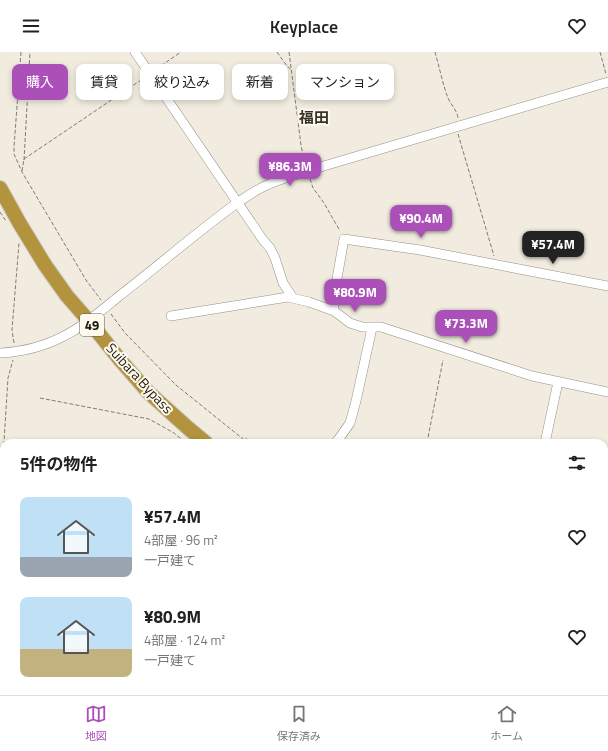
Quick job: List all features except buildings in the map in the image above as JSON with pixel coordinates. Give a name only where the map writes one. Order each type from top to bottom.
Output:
[{"type":"highway","name":"Suibara Bypass","points":[[0,188],[45,265],[67,296],[120,361],[148,392],[201,439]]},
{"type":"street","points":[[135,52],[144,64]]},
{"type":"street","points":[[7,352],[41,345],[64,336],[88,320],[238,203],[265,186],[290,176],[456,127],[607,78]]},
{"type":"street","points":[[168,100],[263,240],[270,248],[275,258],[283,283],[293,298]]},
{"type":"street","points":[[334,311],[333,301],[344,239],[420,250],[608,286]]},
{"type":"street","points":[[171,316],[288,297],[309,302],[334,311],[350,323],[362,327],[381,327],[532,376],[608,392]]},
{"type":"street","points":[[339,439],[350,423],[372,328]]},
{"type":"street","points":[[547,439],[558,382]]},
{"type":"path","points":[[22,52],[14,154],[22,172],[86,280],[102,301]]},
{"type":"path","points":[[22,172],[30,52]]},
{"type":"path","points":[[163,64],[181,52]]},
{"type":"path","points":[[277,52],[291,70]]},
{"type":"path","points":[[289,52],[301,145],[307,171],[313,188],[324,203],[344,239]]},
{"type":"path","points":[[435,52],[448,99],[457,113],[458,121],[456,127],[494,256],[494,264]]},
{"type":"path","points":[[600,52],[607,78]]},
{"type":"path","points":[[24,160],[140,80]]},
{"type":"path","points":[[0,212],[8,224]]},
{"type":"path","points":[[4,439],[8,378],[7,352],[12,330],[19,243]]},
{"type":"path","points":[[110,312],[125,333],[176,385],[244,439]]},
{"type":"path","points":[[428,439],[443,360]]},
{"type":"path","points":[[40,398],[149,419],[174,432],[182,439]]},
{"type":"district","name":"福田","points":[[314,117]]}]
